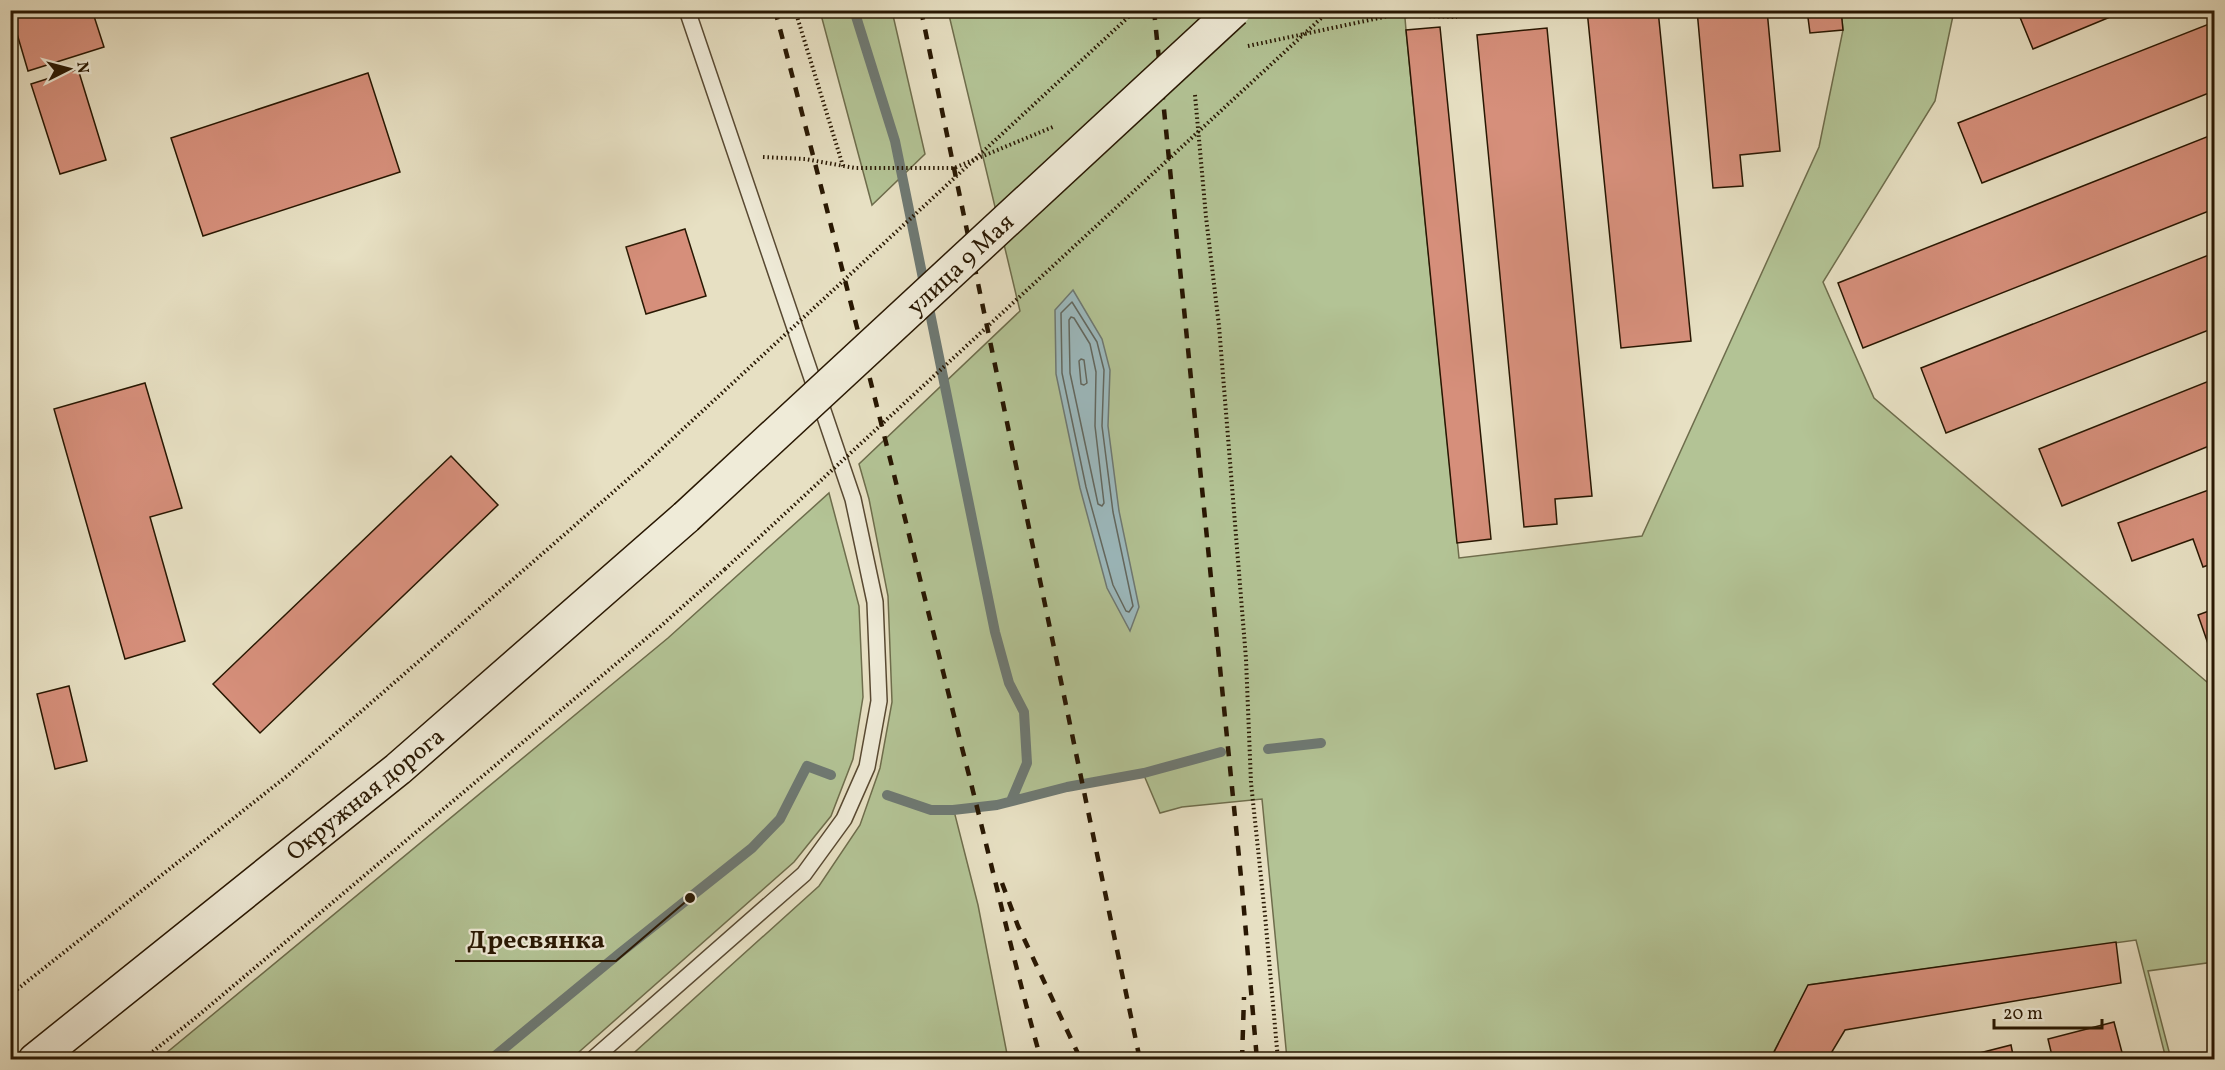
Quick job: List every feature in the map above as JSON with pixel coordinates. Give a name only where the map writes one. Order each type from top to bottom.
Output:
[{"type":"main road","name":"улица 9 Мая","points":[[686,517],[1234,10]]},
{"type":"main road","name":"Окружная дорога","points":[[35,1059],[398,769],[686,517]]},
{"type":"lane","points":[[592,1059],[804,874],[844,819],[867,767],[879,701],[874,602],[853,499],[687,10]]},
{"type":"path","points":[[795,10],[843,166]]},
{"type":"path","points":[[10,995],[287,776],[642,467],[1136,10]]},
{"type":"path","points":[[142,1059],[194,1019],[624,657],[725,569],[1330,10]]},
{"type":"path","points":[[1195,92],[1219,326],[1246,659],[1251,783],[1278,1059]]},
{"type":"path","points":[[737,156],[806,159],[843,166],[925,168]]},
{"type":"green space","points":[[820,11],[892,11],[925,154],[872,205]]},
{"type":"green space","points":[[948,11],[1425,11],[1405,18],[1459,558],[1642,536],[1819,147],[1843,30],[1841,11],[1954,11],[1935,101],[1823,282],[1874,398],[2214,688],[2214,962],[2148,971],[2171,1059],[2166,1059],[2136,940],[1809,985],[1770,1059],[1287,1059],[1262,799],[1182,807],[1160,813],[1143,773],[954,811],[978,905],[1008,1059],[626,1060],[819,886],[860,825],[880,768],[892,702],[888,596],[869,499],[859,464],[1020,311]]},
{"type":"green space","points":[[829,493],[859,606],[863,697],[853,759],[831,816],[794,862],[571,1059],[159,1059],[668,638]]},
{"type":"water","points":[[1073,290],[1102,339],[1110,370],[1108,426],[1119,511],[1139,607],[1130,631],[1107,588],[1080,488],[1056,374],[1055,310]]},
{"type":"building","points":[[10,10],[92,10],[104,47],[28,71]]},
{"type":"building","points":[[1587,10],[1658,10],[1691,341],[1621,348]]},
{"type":"building","points":[[1697,10],[1767,10],[1780,151],[1740,155],[1743,186],[1713,188]]},
{"type":"building","points":[[1807,10],[1841,10],[1843,30],[1810,33]]},
{"type":"building","points":[[2017,10],[2127,10],[2033,49]]},
{"type":"building","points":[[2214,22],[2214,91],[1982,183],[1958,123]]},
{"type":"building","points":[[1440,27],[1491,539],[1457,543],[1406,30]]},
{"type":"building","points":[[1547,28],[1592,496],[1555,499],[1557,524],[1524,527],[1477,35]]},
{"type":"building","points":[[78,69],[106,160],[60,174],[31,84]]},
{"type":"building","points":[[368,73],[400,172],[203,236],[171,138]]},
{"type":"building","points":[[2214,134],[2214,209],[1863,348],[1838,283]]},
{"type":"building","points":[[685,229],[706,296],[646,314],[626,247]]},
{"type":"building","points":[[2214,253],[2214,328],[1946,433],[1921,368]]},
{"type":"building","points":[[2214,379],[2214,444],[2062,506],[2039,449]]},
{"type":"building","points":[[145,383],[182,508],[150,517],[185,641],[125,659],[54,409]]},
{"type":"building","points":[[451,456],[498,505],[260,733],[213,684]]},
{"type":"building","points":[[2214,488],[2214,563],[2203,567],[2193,539],[2132,561],[2118,523]]},
{"type":"building","points":[[2214,609],[2214,661],[2198,615]]},
{"type":"building","points":[[69,686],[87,761],[55,769],[37,694]]},
{"type":"building","points":[[2116,942],[2121,983],[1845,1030],[1827,1060],[1770,1060],[1808,985]]},
{"type":"building","points":[[2114,1022],[2124,1060],[2053,1060],[2048,1039]]},
{"type":"building","points":[[2011,1045],[2014,1060],[1952,1060]]},
{"type":"waterway","points":[[854,10],[895,141],[995,632],[1009,683],[1024,712],[1027,763],[1011,801]]},
{"type":"waterway","points":[[1268,749],[1321,743]]},
{"type":"waterway","points":[[887,795],[931,810],[997,805],[1067,787],[1144,773],[1221,752]]},
{"type":"waterway","points":[[490,1060],[752,848],[780,819],[807,766],[831,775]]},
{"type":"railway","points":[[775,10],[1041,1060]]},
{"type":"railway","points":[[921,10],[1140,1060]]},
{"type":"railway","points":[[1154,10],[1242,887],[1257,1060]]},
{"type":"railway","points":[[1002,883],[1018,926],[1081,1060]]},
{"type":"railway","points":[[1242,1060],[1244,997]]},
{"type":"place","name":"Дресвянка","points":[[690,898]]}]
